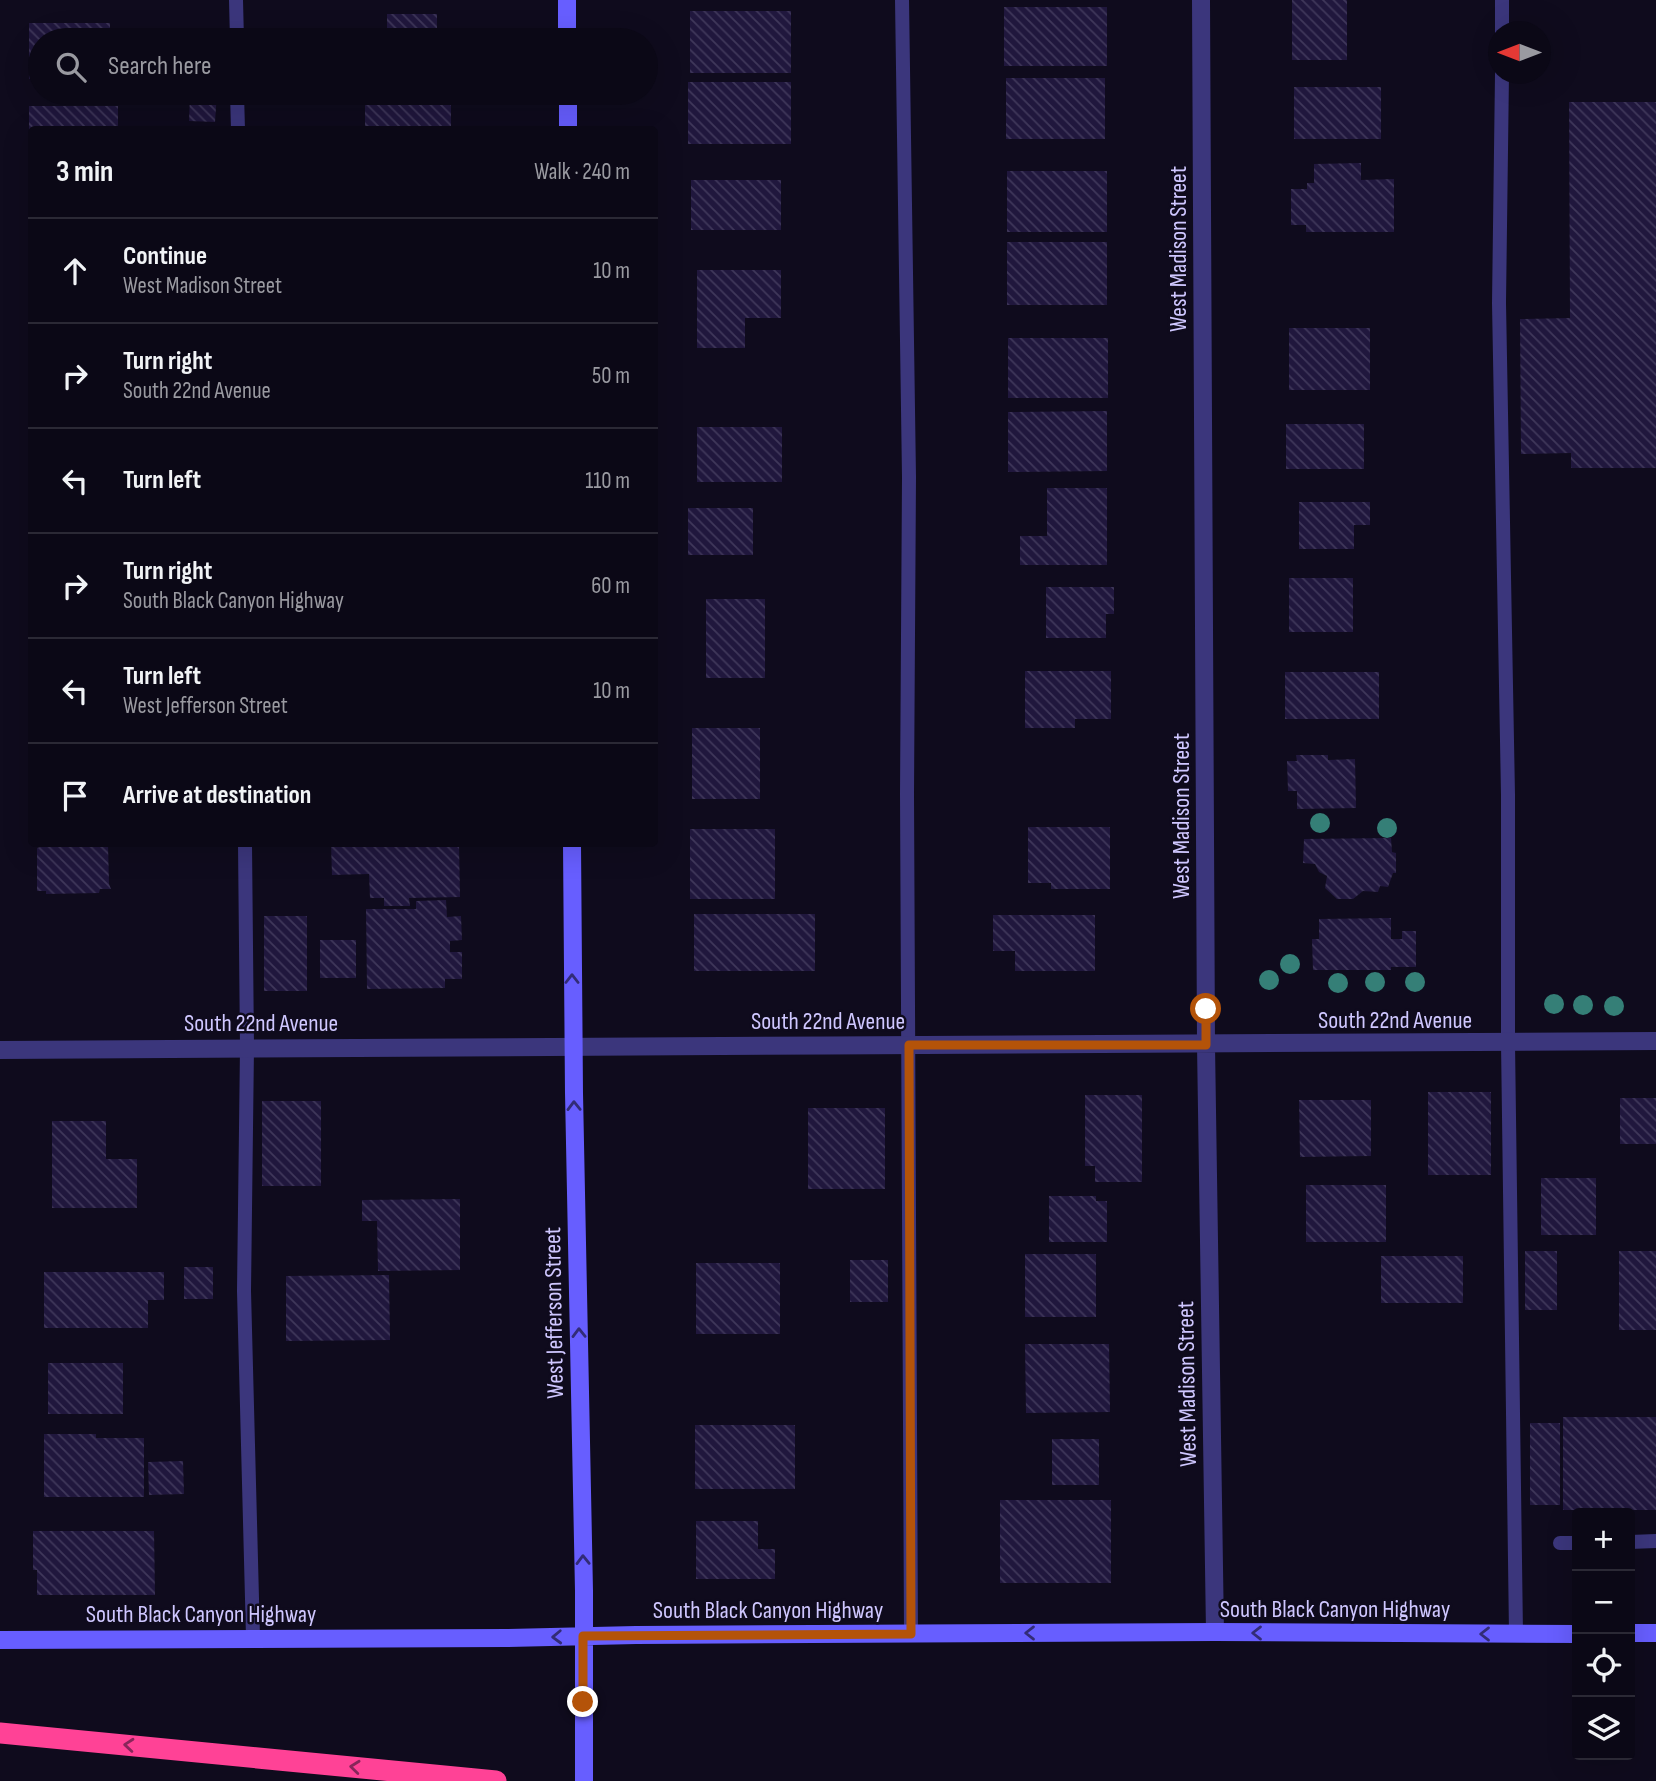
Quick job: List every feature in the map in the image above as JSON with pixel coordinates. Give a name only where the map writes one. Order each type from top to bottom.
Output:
[{"type":"highway","points":[[0,1733],[496,1781]]},
{"type":"main road","points":[[567,0],[567,28]]},
{"type":"main road","points":[[568,105],[568,126]]},
{"type":"main road","name":"West Jefferson Street","points":[[572,847],[584,1781]]},
{"type":"main road","name":"South Black Canyon Highway","points":[[0,1640],[253,1637],[507,1639],[583,1636],[1215,1632],[1572,1634]]},
{"type":"main road","points":[[1635,1633],[1656,1633]]},
{"type":"street","name":"West Madison Street","points":[[1201,0],[1206,1045],[1215,1632]]},
{"type":"street","name":"South 22nd Avenue","points":[[0,1050],[247,1046],[1508,1044],[1656,1041]]},
{"type":"lane","points":[[236,0],[237,28]]},
{"type":"lane","points":[[902,0],[909,477],[911,1634]]},
{"type":"lane","points":[[1502,21],[1503,0]]},
{"type":"lane","points":[[1502,84],[1499,303],[1508,794],[1508,1044],[1516,1634]]},
{"type":"lane","points":[[237,105],[238,126]]},
{"type":"lane","points":[[245,847],[247,1046],[244,1291],[253,1637]]},
{"type":"lane","points":[[1635,1542],[1656,1541]]},
{"type":"lane","points":[[1560,1543],[1572,1543]]},
{"type":"building","points":[[1292,0],[1347,0],[1347,60],[1292,60]]},
{"type":"building","points":[[1004,7],[1107,7],[1107,66],[1004,66]]},
{"type":"building","points":[[690,11],[791,11],[791,73],[690,73]]},
{"type":"building","points":[[387,14],[437,14],[437,28],[387,28]]},
{"type":"building","points":[[29,23],[110,23],[110,28],[29,28]]},
{"type":"building","points":[[1006,78],[1105,78],[1105,139],[1006,139]]},
{"type":"building","points":[[688,82],[791,82],[791,144],[688,144]]},
{"type":"building","points":[[1294,87],[1381,87],[1381,139],[1294,139]]},
{"type":"building","points":[[1569,102],[1656,102],[1656,468],[1571,468],[1571,453],[1521,454],[1520,319],[1570,318]]},
{"type":"building","points":[[190,105],[216,105],[215,122],[189,121]]},
{"type":"building","points":[[365,105],[451,105],[451,126],[365,126]]},
{"type":"building","points":[[29,106],[118,106],[118,126],[29,126]]},
{"type":"building","points":[[1361,163],[1361,180],[1394,179],[1394,232],[1306,232],[1306,225],[1291,225],[1291,189],[1307,189],[1307,183],[1314,183],[1314,164]]},
{"type":"building","points":[[1007,171],[1107,171],[1107,232],[1007,232]]},
{"type":"building","points":[[691,180],[781,180],[781,230],[691,230]]},
{"type":"building","points":[[1007,242],[1107,242],[1107,305],[1007,305]]},
{"type":"building","points":[[697,270],[781,270],[781,318],[745,318],[745,348],[697,348]]},
{"type":"building","points":[[1289,328],[1370,328],[1370,390],[1289,390]]},
{"type":"building","points":[[1008,338],[1108,338],[1108,398],[1008,398]]},
{"type":"building","points":[[1107,411],[1107,471],[1008,472],[1008,412]]},
{"type":"building","points":[[1286,424],[1364,424],[1364,469],[1286,469]]},
{"type":"building","points":[[697,427],[782,427],[782,482],[697,482]]},
{"type":"building","points":[[1047,488],[1107,488],[1107,565],[1020,565],[1020,536],[1047,536]]},
{"type":"building","points":[[1299,502],[1370,502],[1370,525],[1354,525],[1354,549],[1299,549]]},
{"type":"building","points":[[688,508],[753,508],[753,555],[688,555]]},
{"type":"building","points":[[1289,578],[1353,578],[1353,632],[1289,632]]},
{"type":"building","points":[[1046,587],[1114,587],[1114,614],[1106,614],[1106,638],[1046,638]]},
{"type":"building","points":[[706,599],[765,599],[765,678],[706,678]]},
{"type":"building","points":[[1025,671],[1111,671],[1111,719],[1075,719],[1075,728],[1025,728]]},
{"type":"building","points":[[1285,672],[1379,672],[1379,719],[1285,719]]},
{"type":"building","points":[[692,728],[760,728],[760,799],[692,799]]},
{"type":"building","points":[[1296,755],[1328,755],[1328,760],[1355,759],[1356,808],[1297,809],[1297,791],[1288,791],[1287,761],[1297,761]]},
{"type":"building","points":[[1028,827],[1110,827],[1110,889],[1051,889],[1051,883],[1028,883]]},
{"type":"building","points":[[690,829],[775,829],[775,899],[690,899]]},
{"type":"building","points":[[1391,838],[1392,852],[1396,853],[1396,873],[1393,873],[1388,887],[1380,886],[1378,892],[1363,891],[1353,899],[1337,899],[1325,888],[1327,876],[1319,872],[1315,864],[1303,863],[1304,839]]},
{"type":"building","points":[[108,847],[111,889],[100,889],[99,893],[46,894],[46,891],[37,891],[37,848]]},
{"type":"building","points":[[331,847],[459,847],[460,897],[409,898],[410,906],[384,906],[384,898],[370,898],[369,874],[332,875]]},
{"type":"building","points":[[446,900],[447,917],[461,916],[462,940],[450,941],[450,952],[462,952],[462,979],[445,979],[445,988],[367,989],[366,909],[416,909],[416,901]]},
{"type":"building","points":[[694,914],[815,914],[815,971],[694,971]]},
{"type":"building","points":[[993,915],[1095,915],[1095,971],[1015,971],[1015,951],[993,951]]},
{"type":"building","points":[[264,916],[307,916],[307,991],[264,991]]},
{"type":"building","points":[[1391,918],[1391,939],[1402,939],[1402,931],[1416,931],[1416,967],[1391,967],[1391,970],[1313,970],[1312,939],[1319,939],[1319,919]]},
{"type":"building","points":[[320,940],[356,940],[356,978],[320,978]]},
{"type":"building","points":[[1428,1092],[1491,1092],[1491,1175],[1428,1175]]},
{"type":"building","points":[[1085,1095],[1142,1095],[1142,1182],[1095,1182],[1095,1166],[1085,1166]]},
{"type":"building","points":[[1620,1098],[1656,1098],[1656,1144],[1620,1144]]},
{"type":"building","points":[[1299,1100],[1371,1100],[1371,1156],[1300,1157]]},
{"type":"building","points":[[262,1101],[321,1101],[321,1186],[262,1186]]},
{"type":"building","points":[[808,1108],[885,1108],[885,1189],[808,1189]]},
{"type":"building","points":[[52,1121],[106,1121],[106,1159],[137,1159],[137,1208],[52,1208]]},
{"type":"building","points":[[1541,1178],[1596,1178],[1596,1235],[1541,1235]]},
{"type":"building","points":[[1306,1185],[1386,1185],[1386,1242],[1306,1242]]},
{"type":"building","points":[[1049,1196],[1096,1196],[1096,1201],[1107,1201],[1107,1242],[1049,1242]]},
{"type":"building","points":[[460,1199],[460,1270],[378,1271],[377,1221],[362,1221],[362,1200]]},
{"type":"building","points":[[1525,1251],[1557,1251],[1557,1310],[1525,1310]]},
{"type":"building","points":[[1619,1251],[1656,1251],[1656,1330],[1619,1330]]},
{"type":"building","points":[[1025,1254],[1096,1254],[1096,1317],[1025,1317]]},
{"type":"building","points":[[1381,1256],[1463,1256],[1463,1303],[1381,1303]]},
{"type":"building","points":[[850,1260],[888,1260],[888,1302],[850,1302]]},
{"type":"building","points":[[696,1263],[780,1263],[780,1334],[696,1334]]},
{"type":"building","points":[[184,1267],[213,1267],[213,1299],[184,1299]]},
{"type":"building","points":[[44,1272],[164,1272],[164,1300],[148,1300],[148,1328],[44,1328]]},
{"type":"building","points":[[389,1275],[390,1340],[286,1341],[286,1276]]},
{"type":"building","points":[[1025,1344],[1109,1344],[1110,1412],[1026,1413]]},
{"type":"building","points":[[48,1363],[123,1363],[123,1414],[48,1414]]},
{"type":"building","points":[[1563,1417],[1656,1417],[1656,1510],[1563,1510]]},
{"type":"building","points":[[1530,1423],[1560,1423],[1560,1505],[1530,1505]]},
{"type":"building","points":[[695,1425],[795,1425],[795,1489],[695,1489]]},
{"type":"building","points":[[44,1434],[144,1438],[144,1497],[44,1497]]},
{"type":"building","points":[[1052,1439],[1099,1439],[1099,1485],[1052,1485]]},
{"type":"building","points":[[183,1461],[184,1494],[149,1495],[148,1462]]},
{"type":"building","points":[[1000,1500],[1111,1500],[1111,1583],[1000,1583]]},
{"type":"building","points":[[696,1521],[758,1521],[758,1549],[775,1549],[775,1579],[696,1579]]},
{"type":"building","points":[[33,1531],[154,1531],[155,1595],[37,1595],[37,1570],[33,1570]]},
{"type":"route","points":[[583,1702],[583,1636],[911,1634],[909,1045],[1206,1045],[1206,1009]]}]
